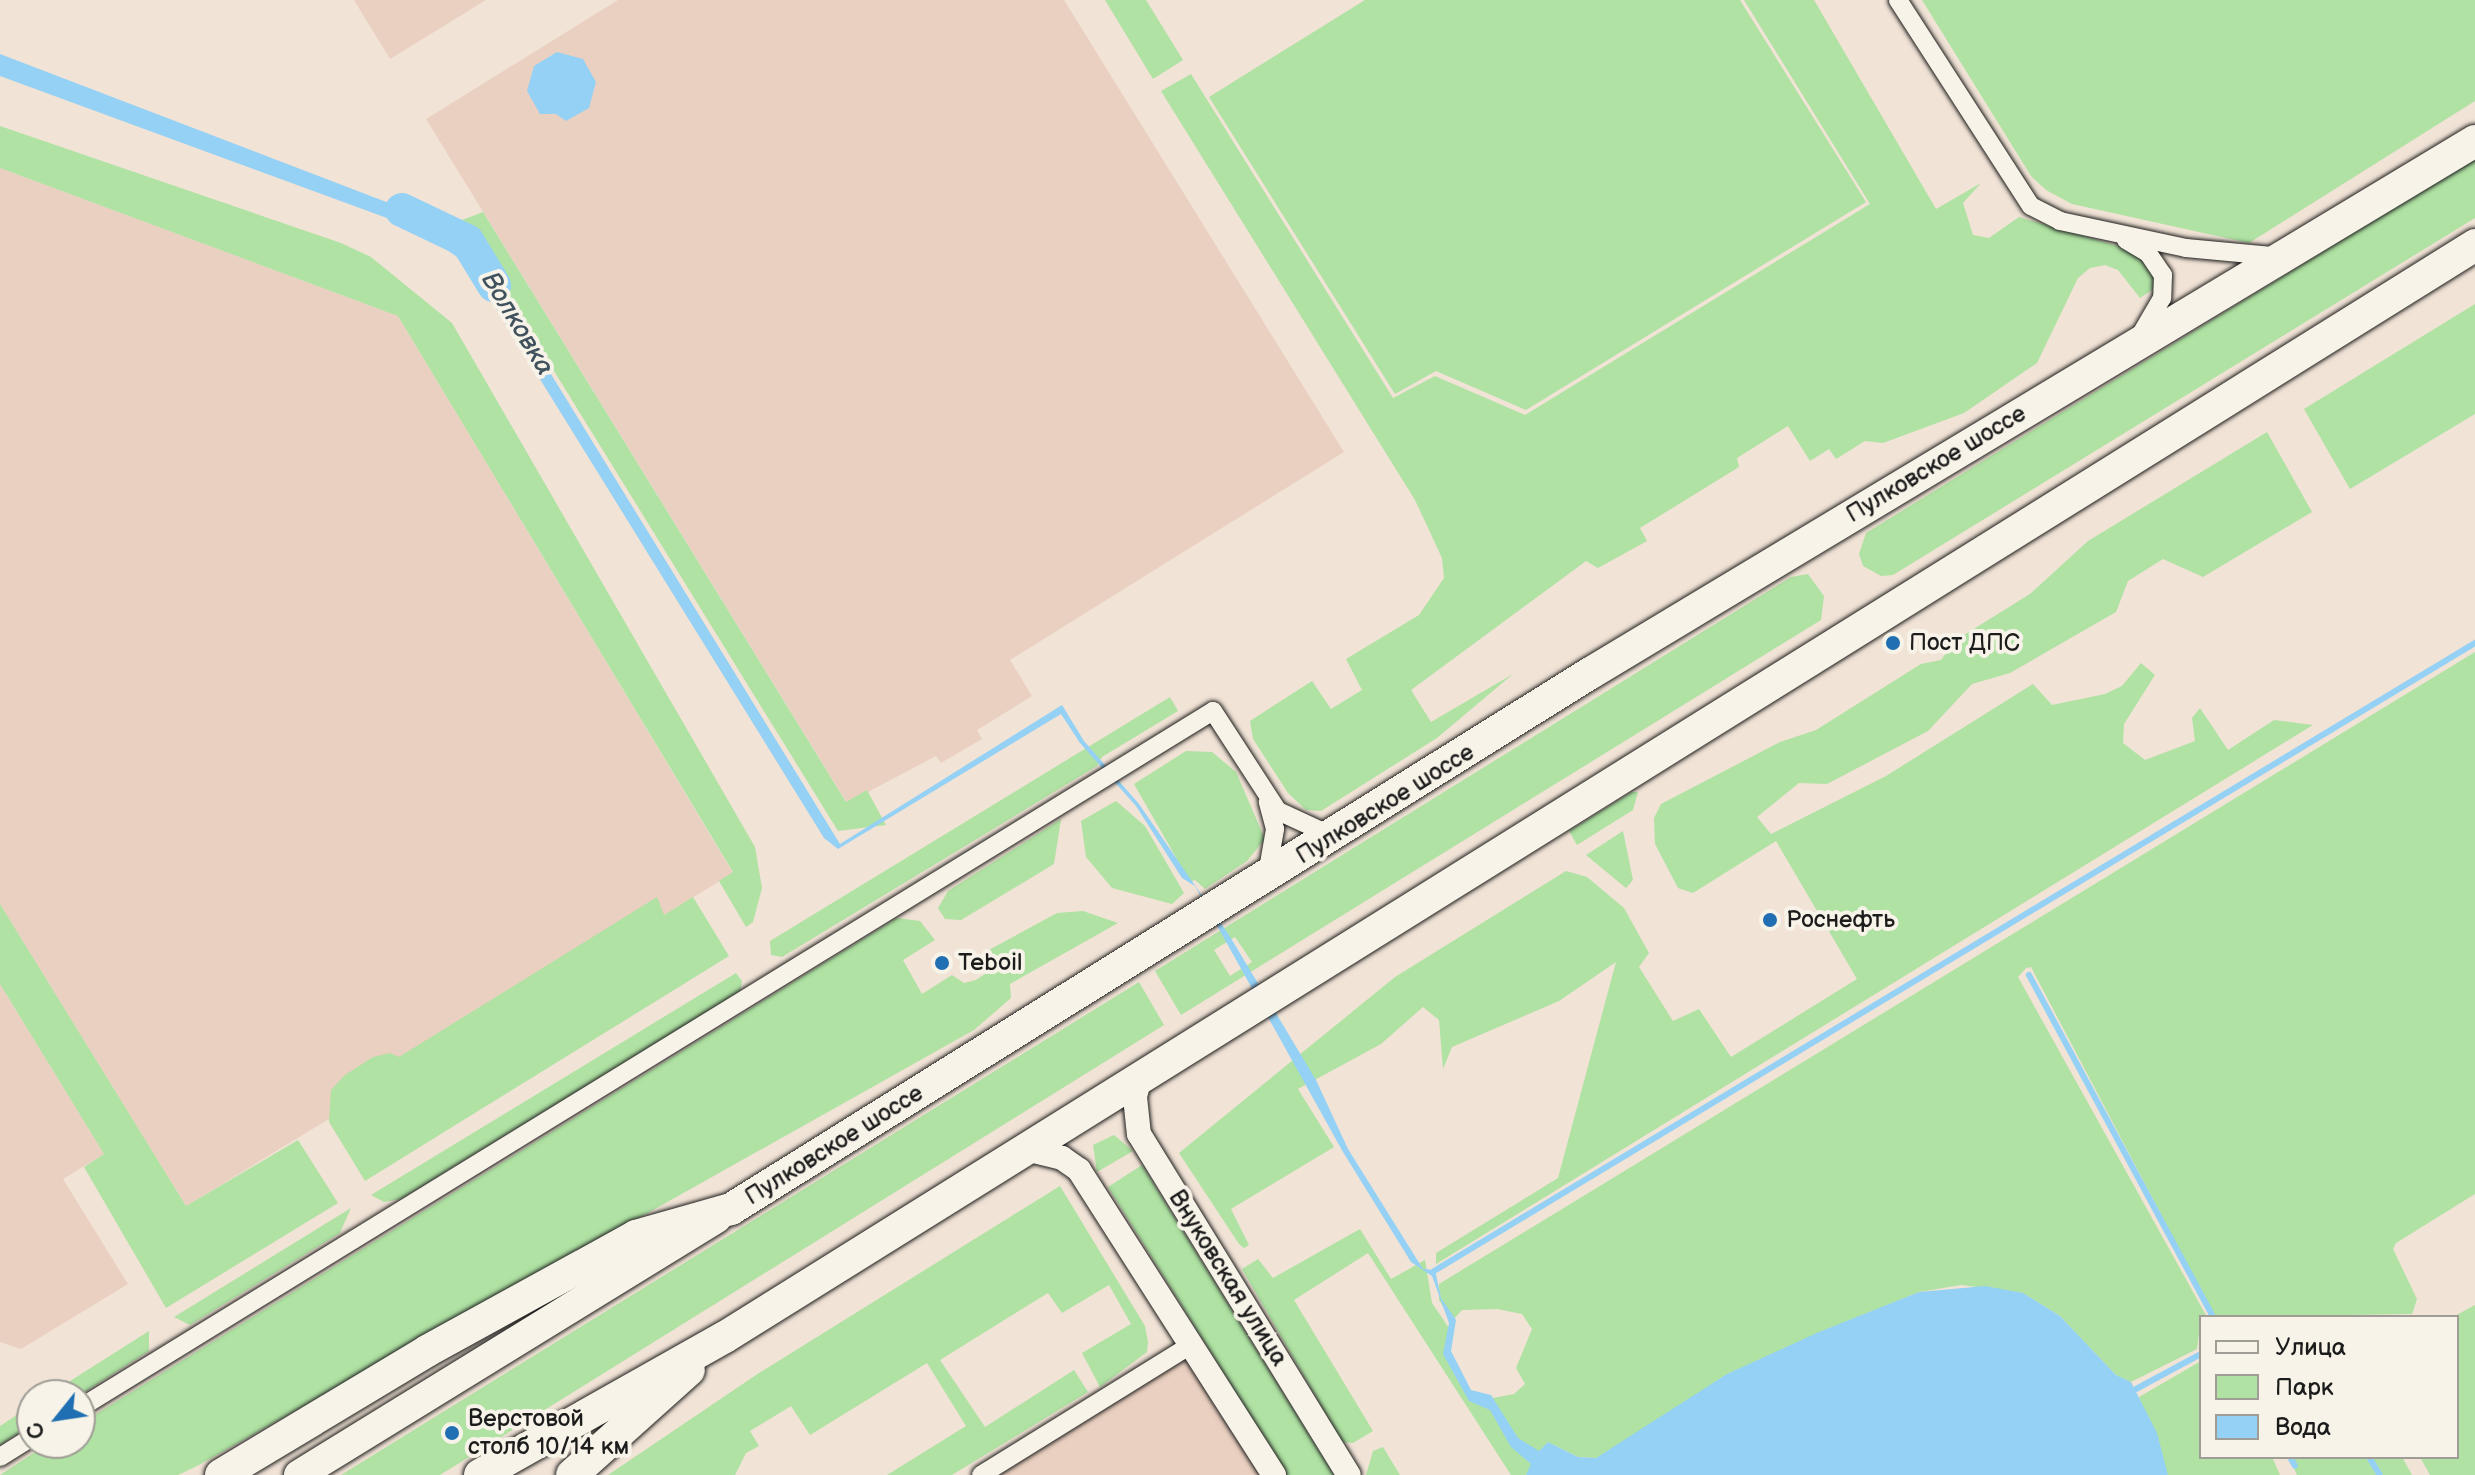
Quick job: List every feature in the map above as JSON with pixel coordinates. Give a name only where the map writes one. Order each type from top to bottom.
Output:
[{"type":"highway","name":"Пулковское шоссе","points":[[731,1209],[1266,879],[1602,665],[2134,344],[2286,258],[2475,141]]},
{"type":"highway","points":[[480,1475],[725,1337],[1141,1074],[2475,245]]},
{"type":"highway","points":[[221,1475],[427,1351],[636,1236],[731,1209]]},
{"type":"highway","points":[[572,1475],[725,1337]]},
{"type":"main road","name":"Пулковское шоссе","points":[[299,1475],[731,1209]]},
{"type":"street","points":[[1898,0],[2021,196],[2060,221],[2186,248],[2286,258]]},
{"type":"street","points":[[2117,233],[2148,253],[2163,275],[2158,308],[2134,344]]},
{"type":"street","points":[[96,1398],[1213,711],[1267,799],[1289,819],[1334,836]]},
{"type":"street","points":[[1266,879],[1275,829],[1267,799]]},
{"type":"street","name":"Внуковская улица","points":[[1141,1074],[1135,1097],[1139,1134],[1349,1475]]},
{"type":"street","points":[[1026,1149],[1048,1152],[1079,1170],[1274,1475]]},
{"type":"street","points":[[981,1475],[1191,1345]]},
{"type":"shaded area","points":[[354,0],[486,0],[390,59]]},
{"type":"shaded area","points":[[618,0],[1064,0],[1344,452],[1010,660],[1032,696],[977,730],[982,739],[941,763],[936,756],[847,803],[426,119]]},
{"type":"shaded area","points":[[0,168],[398,316],[733,873],[186,1206],[0,904]]},
{"type":"shaded area","points":[[0,984],[104,1154],[63,1179],[128,1284],[21,1349],[0,1342]]},
{"type":"shaded area","points":[[1185,1351],[1261,1475],[977,1475]]},
{"type":"green space","points":[[1105,0],[1146,0],[1183,60],[1153,79]]},
{"type":"green space","points":[[1365,0],[1740,0],[1866,202],[1526,410],[1436,371],[1395,394],[1209,97]]},
{"type":"green space","points":[[1744,0],[1814,0],[1936,209],[1981,183],[1963,203],[1973,235],[1989,238],[2019,217],[2144,255],[2154,267],[2155,288],[2140,298],[2118,270],[2105,265],[2090,268],[2078,278],[2037,363],[1964,413],[1883,443],[1865,441],[1836,459],[1829,449],[1810,461],[1788,426],[1737,458],[1739,467],[1640,528],[1647,541],[1598,568],[1586,561],[1411,690],[1431,722],[1513,674],[1437,738],[1321,811],[1306,810],[1288,793],[1253,739],[1250,721],[1312,681],[1331,709],[1362,690],[1346,659],[1419,615],[1444,578],[1442,558],[1415,500],[1161,91],[1191,74],[1393,398],[1435,376],[1525,415],[1870,204]]},
{"type":"green space","points":[[1922,0],[2475,0],[2475,101],[2249,243],[2072,204],[2046,190],[2031,176]]},
{"type":"green space","points":[[0,126],[341,243],[371,257],[452,323],[755,847],[762,888],[753,922],[746,927],[719,881],[733,872],[398,316],[0,168]]},
{"type":"green space","points":[[2475,158],[2475,218],[1893,575],[1881,576],[1863,566],[1859,554],[1866,533]]},
{"type":"green space","points":[[483,212],[846,802],[867,790],[886,825],[838,831],[475,243],[449,225]]},
{"type":"green space","points":[[2475,304],[2475,414],[2350,489],[2304,409]]},
{"type":"green space","points":[[2267,432],[2312,512],[2203,577],[2163,559],[2128,581],[2116,612],[2010,673],[1972,684],[1928,731],[1827,784],[1799,783],[1757,817],[1771,834],[1886,776],[2033,684],[2052,705],[2105,694],[2122,686],[2141,663],[2155,675],[2124,724],[2123,743],[2145,760],[2195,741],[2192,718],[2200,708],[2228,750],[2274,720],[2313,725],[1436,1264],[1436,1253],[1558,1178],[1616,962],[1559,1001],[1452,1047],[1443,1069],[1439,1020],[1423,1007],[1381,1044],[1298,1089],[1334,1147],[1231,1209],[1249,1245],[1244,1248],[1239,1244],[1179,1153],[1395,977],[1566,871],[1587,877],[1624,908],[1649,953],[1639,967],[1673,1021],[1699,1009],[1731,1057],[1857,979],[1776,841],[1693,893],[1678,888],[1655,844],[1654,818],[1661,804],[1780,742],[1816,730],[1921,664],[1941,660],[1956,640],[2030,594],[2088,541]]},
{"type":"green space","points":[[1808,574],[1824,596],[1821,620],[1181,1015],[1155,971],[1791,577]],"holes":[[[1235,937],[1252,962],[1230,976],[1214,950]]]},
{"type":"green space","points":[[2475,652],[2475,1194],[2396,1243],[2393,1249],[2417,1299],[2412,1314],[2214,1315],[2031,967],[2018,977],[2206,1315],[2199,1315],[2197,1349],[2131,1382],[2116,1375],[2060,1316],[2023,1293],[1961,1285],[1919,1292],[1727,1374],[1615,1450],[1596,1458],[1578,1457],[1548,1442],[1526,1475],[1511,1475],[1368,1253],[1294,1300],[1373,1431],[1353,1443],[1342,1442],[1242,1269],[1258,1259],[1273,1278],[1360,1229],[1391,1279],[1425,1260],[1432,1303],[1451,1331],[1446,1352],[1469,1394],[1488,1399],[1514,1394],[1525,1384],[1516,1368],[1532,1329],[1522,1314],[1497,1309],[1462,1310],[1452,1321],[1439,1300],[1439,1284]]},
{"type":"green space","points":[[1170,697],[1178,711],[1102,757],[1097,766],[782,957],[771,955],[770,941]]},
{"type":"green space","points":[[1186,751],[1212,752],[1236,772],[1265,839],[1247,861],[1205,889],[1195,880],[1190,882],[1134,784]]},
{"type":"green space","points":[[1632,792],[1638,792],[1633,810],[1577,845],[1569,831]]},
{"type":"green space","points":[[1116,801],[1145,826],[1184,893],[1172,904],[1112,888],[1086,857],[1081,821]]},
{"type":"green space","points":[[1061,819],[1054,864],[961,920],[945,919],[938,908],[948,891]]},
{"type":"green space","points":[[1623,831],[1633,880],[1626,888],[1586,855]]},
{"type":"green space","points":[[657,897],[664,915],[693,897],[729,956],[365,1181],[329,1122],[331,1090],[345,1075],[373,1057],[390,1053],[399,1057]]},
{"type":"green space","points":[[0,904],[186,1206],[298,1140],[338,1203],[166,1308],[84,1167],[104,1154],[0,984]]},
{"type":"green space","points":[[1083,911],[1118,923],[1010,984],[1011,998],[974,1030],[197,1466],[178,1475],[0,1475],[24,1459],[96,1459],[96,1414],[897,918],[920,921],[935,940],[903,960],[922,994],[952,975],[964,983],[976,980],[988,972],[987,951],[1057,913]]},
{"type":"green space","points":[[736,973],[742,981],[740,992],[401,1199],[384,1202],[371,1195]]},
{"type":"green space","points":[[1139,982],[1164,1025],[440,1475],[341,1475]]},
{"type":"green space","points":[[1114,1135],[1133,1151],[1097,1172],[1093,1145]]},
{"type":"green space","points":[[1142,1165],[1334,1475],[1287,1475],[1108,1187]]},
{"type":"green space","points":[[1060,1186],[1145,1326],[1147,1352],[1100,1387],[1082,1353],[1131,1324],[1109,1285],[1062,1313],[1048,1293],[940,1360],[985,1427],[1074,1370],[1088,1392],[952,1475],[887,1475],[966,1426],[927,1363],[810,1435],[791,1406],[750,1431],[759,1446],[746,1453],[735,1475],[608,1475],[759,1373]]},
{"type":"green space","points":[[351,1208],[340,1233],[190,1325],[174,1317]]},
{"type":"green space","points":[[2475,1305],[2475,1475],[2430,1475],[2421,1459],[2459,1459],[2457,1315]]},
{"type":"green space","points":[[149,1331],[149,1351],[96,1385],[96,1379],[73,1379]]},
{"type":"green space","points":[[2199,1362],[2199,1459],[2273,1459],[2280,1475],[2168,1475],[2139,1397]]},
{"type":"green space","points":[[16,1416],[16,1435],[0,1445],[0,1426]]},
{"type":"green space","points":[[1383,1447],[1400,1475],[1366,1475],[1373,1451]]},
{"type":"green space","points":[[2290,1459],[2403,1459],[2412,1475],[2297,1475]]},
{"type":"water","points":[[557,52],[583,59],[596,82],[589,108],[566,121],[556,114],[540,114],[527,91],[534,66]]},
{"type":"water","points":[[0,54],[428,218],[474,249],[840,844],[1062,705],[1084,741],[1139,804],[1229,935],[1316,1080],[1348,1149],[1423,1269],[1435,1270],[1441,1298],[1456,1320],[1451,1351],[1471,1390],[1491,1395],[1518,1438],[1539,1451],[1548,1442],[1578,1457],[1596,1458],[1727,1374],[1819,1332],[1919,1292],[1985,1286],[2023,1293],[2060,1316],[2116,1375],[2131,1382],[2157,1433],[2168,1475],[1526,1475],[1531,1464],[1511,1447],[1490,1410],[1469,1401],[1443,1354],[1449,1323],[1432,1276],[1411,1262],[1343,1152],[1195,886],[1182,878],[1136,806],[1080,743],[1061,714],[838,849],[824,838],[470,266],[417,229],[0,76]]},
{"type":"waterway","name":"Волковка","points":[[402,210],[467,241],[494,285]]},
{"type":"waterway","points":[[1434,1271],[2475,643]]},
{"type":"waterway","points":[[2029,975],[2212,1315]]},
{"type":"waterway","points":[[2136,1389],[2199,1355]]},
{"type":"waterway","points":[[2291,1459],[2295,1466]]},
{"type":"waterway","points":[[2370,1459],[2380,1475]]},
{"type":"place","name":"Пост ДПС","points":[[1893,643]]},
{"type":"place","name":"Роснефть","points":[[1770,920]]},
{"type":"place","name":"Teboil","points":[[942,963]]},
{"type":"place","name":"Верстовой столб 10/14 км","points":[[452,1433]]}]
